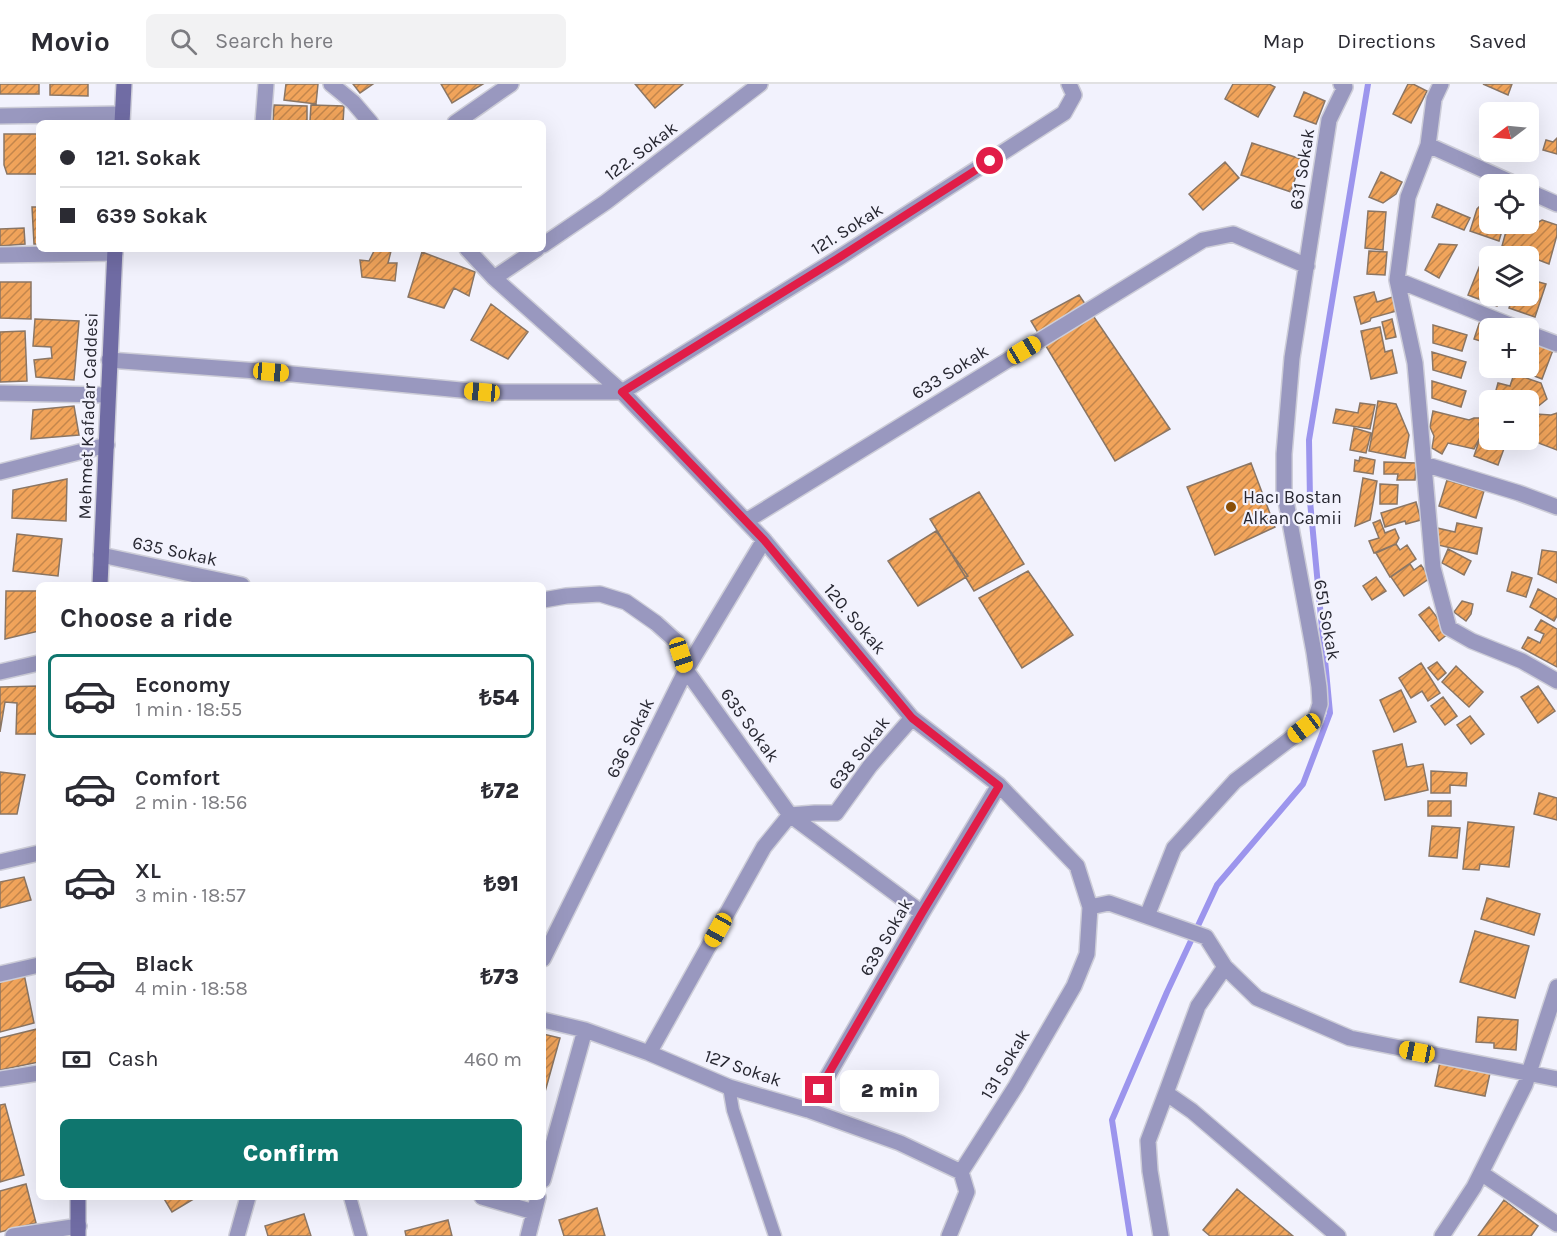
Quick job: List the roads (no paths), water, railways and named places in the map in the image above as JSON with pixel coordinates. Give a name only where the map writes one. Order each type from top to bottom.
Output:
[{"type":"main road","points":[[122,119],[124,84]]},
{"type":"main road","name":"Mehmet Kafadar Caddesi","points":[[100,582],[115,252]]},
{"type":"main road","points":[[78,1200],[78,1231]]},
{"type":"street","points":[[263,120],[266,84]]},
{"type":"street","points":[[331,84],[353,102],[368,120]]},
{"type":"street","points":[[459,120],[511,84]]},
{"type":"street","name":"122. Sokak","points":[[546,243],[606,202],[760,84]]},
{"type":"street","name":"121. Sokak","points":[[622,392],[840,257],[1064,113],[1074,94],[1069,84]]},
{"type":"street","name":"631 Sokak","points":[[1307,266],[1329,120],[1345,87],[1341,84]]},
{"type":"street","points":[[1441,84],[1434,99],[1428,145],[1408,197],[1396,280],[1415,363],[1433,568],[1449,628],[1472,641],[1522,661],[1557,681]]},
{"type":"street","points":[[0,116],[122,119]]},
{"type":"street","points":[[1428,145],[1493,174]]},
{"type":"street","points":[[1539,196],[1557,204]]},
{"type":"street","name":"633 Sokak","points":[[746,520],[1203,240],[1233,234],[1307,266]]},
{"type":"street","points":[[0,255],[86,252]]},
{"type":"street","name":"120. Sokak","points":[[470,252],[494,278],[622,392],[746,520],[912,718],[999,786],[1077,866],[1090,907]]},
{"type":"street","points":[[494,278],[533,252]]},
{"type":"street","name":"651 Sokak","points":[[1147,916],[1174,848],[1235,781],[1315,720],[1320,704],[1314,652],[1284,490],[1284,454],[1292,358],[1307,266]]},
{"type":"street","points":[[1396,280],[1492,318]]},
{"type":"street","points":[[1539,337],[1557,344]]},
{"type":"street","points":[[109,360],[271,372],[482,392],[622,392]]},
{"type":"street","points":[[0,393],[108,395]]},
{"type":"street","points":[[0,472],[107,445]]},
{"type":"street","points":[[1424,464],[1557,507]]},
{"type":"street","name":"636 Sokak","points":[[546,953],[686,670],[764,540]]},
{"type":"street","name":"635 Sokak","points":[[101,555],[228,582]]},
{"type":"street","name":"635 Sokak","points":[[546,599],[600,594],[626,602],[656,623],[676,641],[686,670],[790,815],[922,913]]},
{"type":"street","points":[[0,672],[36,664]]},
{"type":"street","name":"638 Sokak","points":[[790,815],[836,813],[870,765],[912,718]]},
{"type":"street","name":"639 Sokak","points":[[808,1110],[922,913],[999,786]]},
{"type":"street","points":[[650,1053],[764,848],[790,815]]},
{"type":"street","points":[[0,862],[36,854]]},
{"type":"street","points":[[1090,907],[1109,903],[1206,937],[1225,967],[1257,998],[1350,1038],[1557,1079]]},
{"type":"street","name":"131 Sokak","points":[[961,1172],[1016,1086],[1074,986],[1087,954],[1090,907]]},
{"type":"street","points":[[0,974],[36,966]]},
{"type":"street","points":[[1161,1236],[1150,1171],[1148,1141],[1198,1006],[1225,967]]},
{"type":"street","points":[[1442,1236],[1474,1187],[1525,1085],[1557,987]]},
{"type":"street","name":"127 Sokak","points":[[546,1021],[585,1030],[650,1053],[729,1087],[808,1110],[900,1143],[961,1172]]},
{"type":"street","points":[[546,1169],[585,1030]]},
{"type":"street","points":[[0,1079],[36,1073]]},
{"type":"street","points":[[1166,1093],[1192,1111],[1338,1236]]},
{"type":"street","points":[[949,1236],[967,1192],[961,1172]]},
{"type":"street","points":[[1481,1173],[1557,1224]]},
{"type":"street","points":[[237,1236],[247,1200]]},
{"type":"street","points":[[505,1200],[536,1204],[528,1236]]},
{"type":"street","points":[[12,1236],[78,1231]]},
{"type":"lane","points":[[729,1087],[734,1110],[775,1236]]},
{"type":"lane","points":[[351,1200],[361,1236]]},
{"type":"waterway","points":[[1130,1236],[1112,1120],[1167,992],[1217,885],[1303,784],[1330,713],[1310,501],[1309,440],[1368,84]]},
{"type":"place","name":"Hacı Bostan Alkan Camii","points":[[1231,507]]}]
